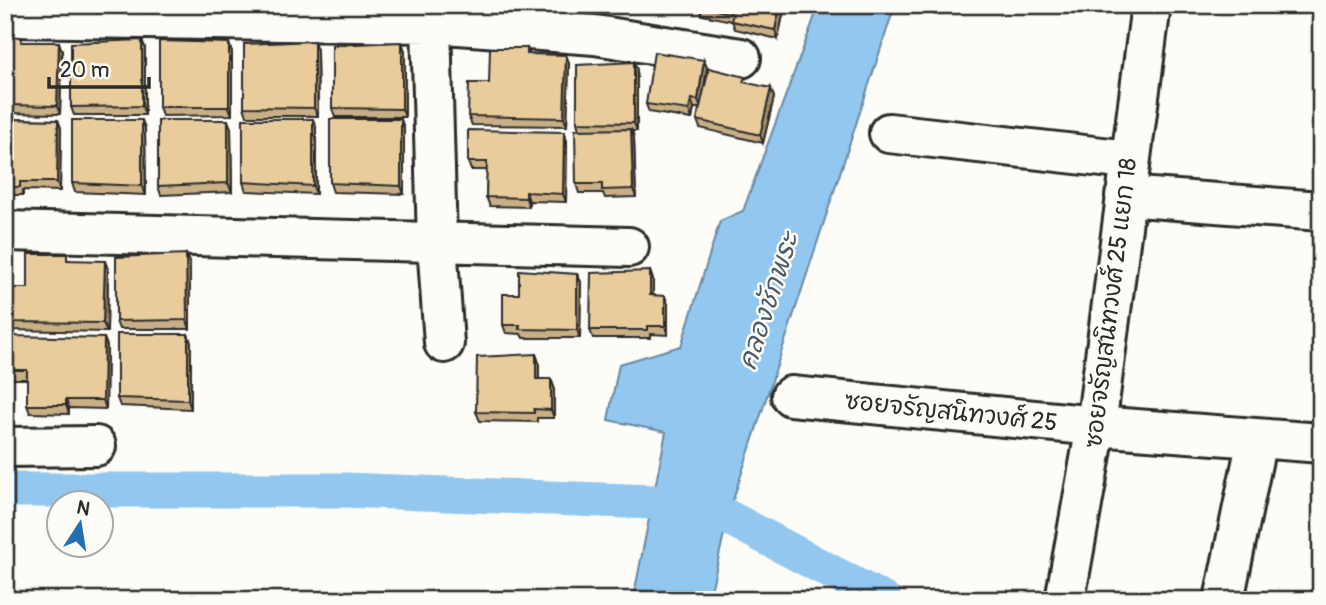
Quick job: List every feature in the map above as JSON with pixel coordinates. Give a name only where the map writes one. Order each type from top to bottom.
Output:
[{"type":"street","name":"ซอยจรัญสนิทวงศ์ 25 แยก 18","points":[[1065,600],[1096,426],[1127,178],[1140,6]]},
{"type":"street","points":[[5,17],[431,23],[595,35],[741,58]]},
{"type":"street","points":[[431,23],[444,344]]},
{"type":"street","points":[[888,133],[1321,211]]},
{"type":"street","points":[[5,231],[629,247]]},
{"type":"street","name":"ซอยจรัญสนิทวงศ์ 25","points":[[791,396],[1096,426],[1321,443]]},
{"type":"street","points":[[1224,600],[1257,439]]},
{"type":"street","points":[[5,447],[96,446]]},
{"type":"water","name":"คลองชักพระ","points":[[819,5],[895,5],[729,512],[709,600],[633,600],[666,432],[608,420],[619,364],[681,346],[720,221],[743,211]]},
{"type":"building","points":[[700,5],[780,5],[775,30],[731,21],[733,14]]},
{"type":"building","points":[[5,36],[21,37],[21,42],[59,42],[57,106],[5,105]]},
{"type":"building","points":[[142,40],[142,106],[71,107],[71,43]]},
{"type":"building","points":[[159,41],[229,43],[229,107],[159,107]]},
{"type":"building","points":[[314,41],[314,108],[244,107],[244,44]]},
{"type":"building","points":[[402,42],[402,109],[332,108],[332,45]]},
{"type":"building","points":[[490,48],[527,48],[527,54],[566,55],[564,118],[468,116],[469,83],[489,83]]},
{"type":"building","points":[[654,52],[704,60],[698,100],[691,99],[689,110],[646,104]]},
{"type":"building","points":[[634,62],[634,123],[577,122],[577,65]]},
{"type":"building","points":[[709,68],[745,77],[743,82],[771,88],[760,135],[697,120]]},
{"type":"building","points":[[5,119],[58,120],[57,182],[20,182],[20,187],[5,187]]},
{"type":"building","points":[[243,119],[313,119],[313,186],[243,182]]},
{"type":"building","points":[[330,119],[401,119],[401,186],[330,183]]},
{"type":"building","points":[[72,120],[142,120],[142,186],[72,183]]},
{"type":"building","points":[[158,120],[228,120],[228,183],[158,186]]},
{"type":"building","points":[[631,129],[633,189],[602,190],[602,184],[576,184],[575,130]]},
{"type":"building","points":[[468,130],[564,132],[563,194],[526,192],[526,198],[486,197],[487,162],[468,162]]},
{"type":"building","points":[[28,254],[67,254],[67,260],[105,261],[103,323],[8,322],[9,288],[28,288]]},
{"type":"building","points":[[186,254],[187,320],[116,321],[116,257]]},
{"type":"building","points":[[519,270],[577,274],[577,330],[519,329],[520,325],[503,325],[503,294],[519,294]]},
{"type":"building","points":[[650,271],[650,295],[665,296],[665,326],[648,326],[648,330],[590,330],[591,273]]},
{"type":"building","points":[[117,334],[188,334],[188,400],[117,398]]},
{"type":"building","points":[[8,336],[104,338],[103,400],[66,400],[66,405],[27,405],[27,370],[8,370]]},
{"type":"building","points":[[536,354],[536,379],[551,379],[551,410],[534,409],[534,413],[476,412],[477,357]]},
{"type":"waterway","points":[[5,490],[344,490],[703,504],[884,600]]}]
